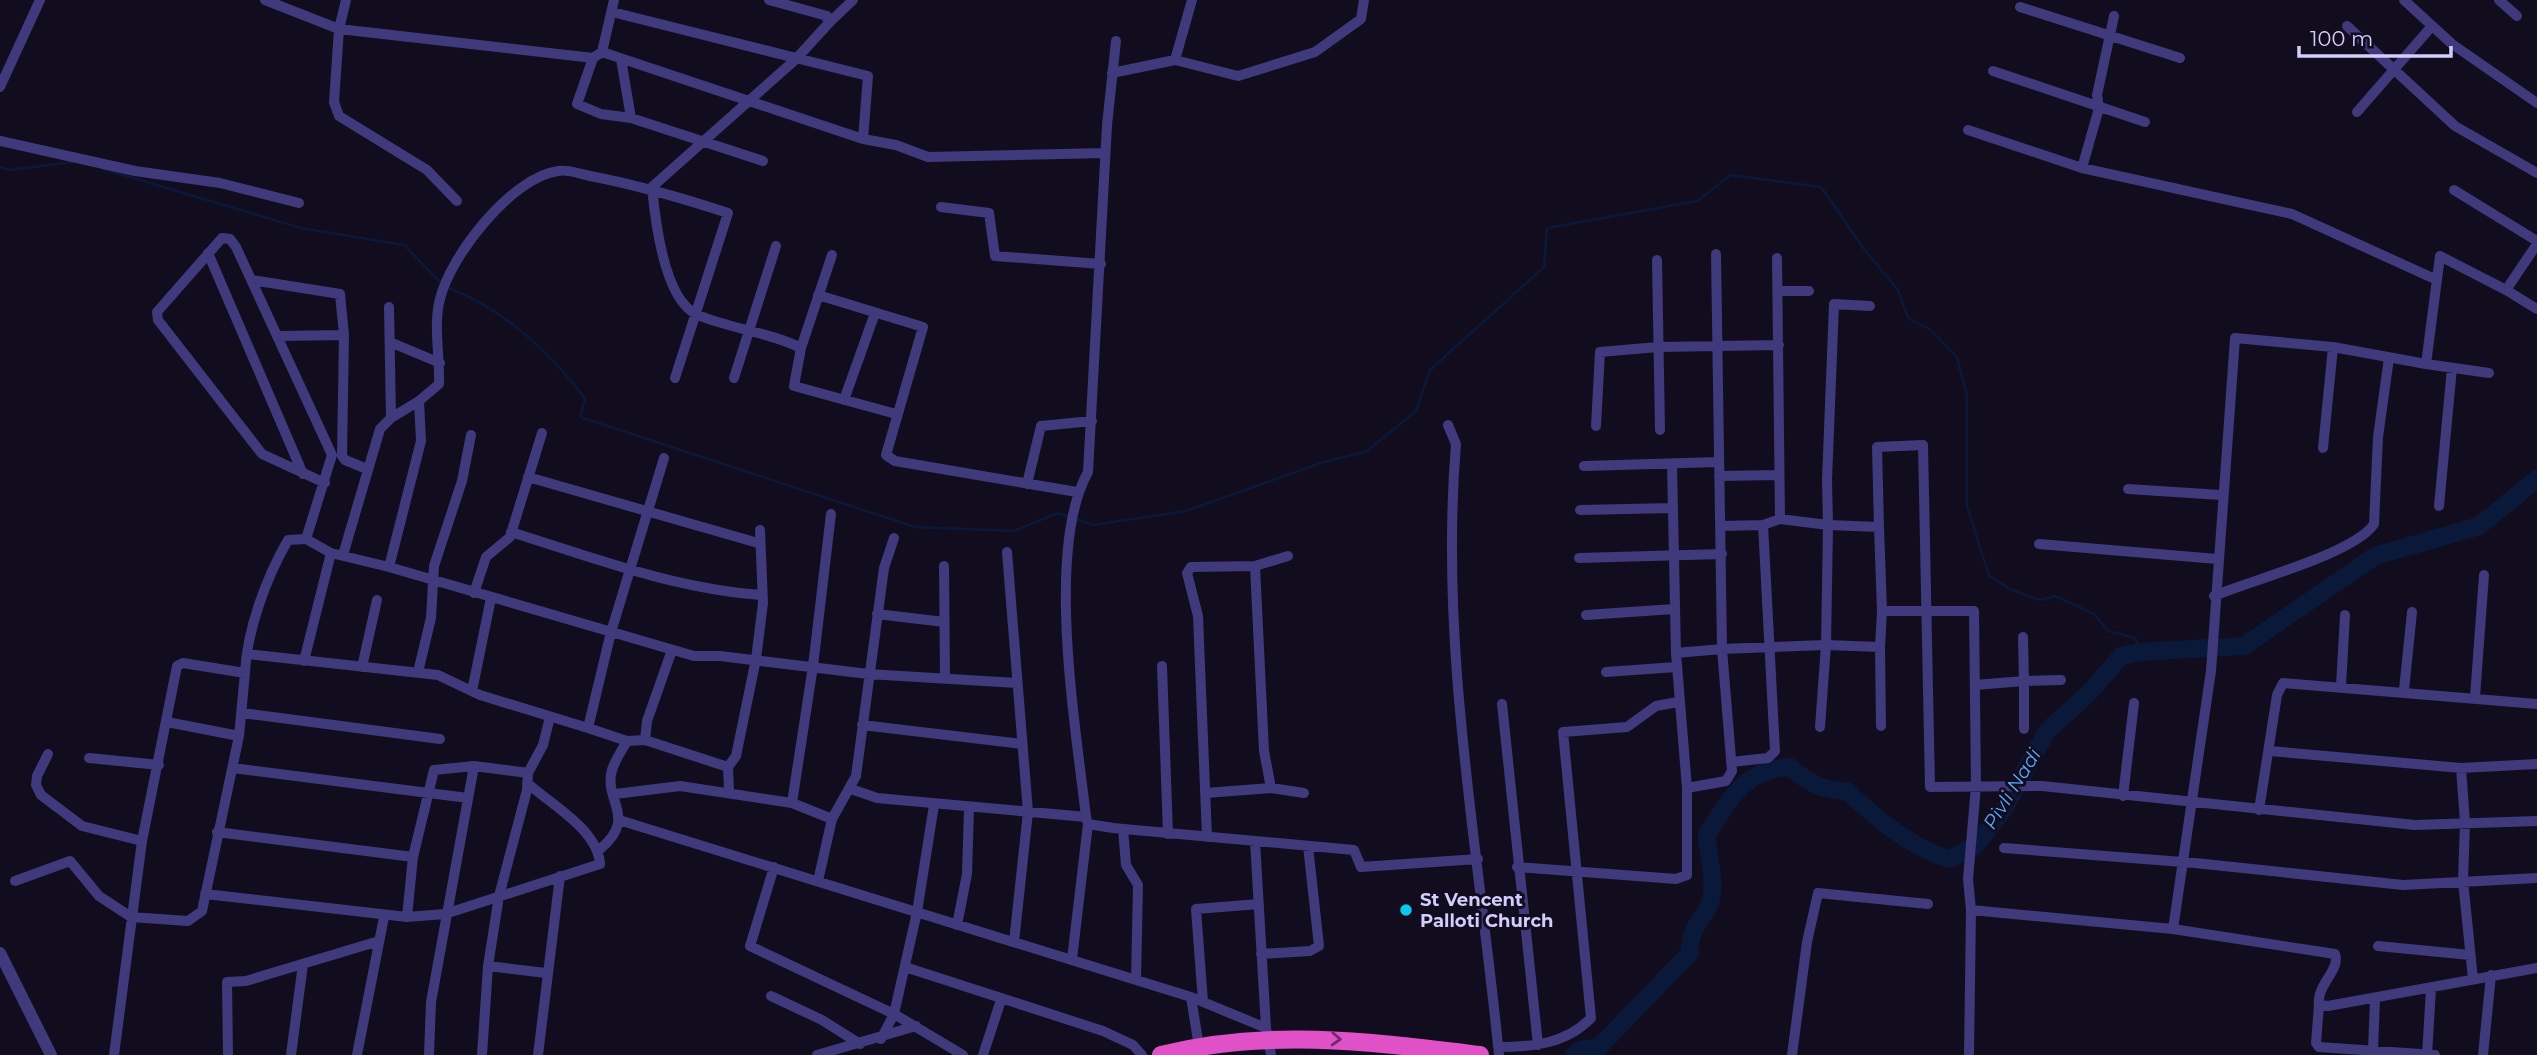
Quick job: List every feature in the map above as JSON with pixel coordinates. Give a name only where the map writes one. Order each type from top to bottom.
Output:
[{"type":"highway","points":[[1161,1055],[1199,1047],[1268,1041],[1354,1040],[1478,1055]]},
{"type":"street","points":[[0,86],[40,0]]},
{"type":"street","points":[[265,0],[340,29],[621,59],[747,103],[863,139],[896,145],[928,157],[1105,153]]},
{"type":"street","points":[[346,0],[340,29],[334,102],[340,116],[427,170],[457,201]]},
{"type":"street","points":[[614,0],[598,55],[577,104],[601,114],[631,118],[763,162]]},
{"type":"street","points":[[769,0],[827,16],[828,24]]},
{"type":"street","points":[[652,187],[795,60],[853,0]]},
{"type":"street","points":[[1175,60],[1192,0]]},
{"type":"street","points":[[1112,73],[1175,60],[1238,76],[1315,52],[1361,19],[1364,0]]},
{"type":"street","points":[[2404,0],[2432,26],[2537,103]]},
{"type":"street","points":[[2499,0],[2517,16]]},
{"type":"street","points":[[2020,7],[2180,58]]},
{"type":"street","points":[[611,12],[795,60],[868,76],[863,139]]},
{"type":"street","points":[[2082,168],[2099,106],[2098,95],[2114,16]]},
{"type":"street","points":[[2347,26],[2455,126],[2537,173]]},
{"type":"street","points":[[2357,111],[2432,26]]},
{"type":"street","points":[[1072,959],[1087,821],[1071,665],[1065,557],[1077,492],[1088,472],[1093,421],[1105,153],[1116,41]]},
{"type":"street","points":[[621,59],[631,118]]},
{"type":"street","points":[[1993,71],[2146,122]]},
{"type":"street","points":[[1968,131],[2082,168],[2292,214],[2437,280]]},
{"type":"street","points":[[0,141],[135,172],[220,183],[299,203]]},
{"type":"street","points":[[304,661],[380,429],[391,418],[438,387],[439,301],[453,268],[487,217],[538,178],[559,170],[652,187],[728,213],[675,378]]},
{"type":"street","points":[[652,187],[657,235],[676,292],[695,314],[801,348]]},
{"type":"street","points":[[2454,190],[2537,243],[2506,290]]},
{"type":"street","points":[[941,207],[989,213],[995,256],[1101,264]]},
{"type":"street","points":[[325,483],[262,454],[158,320],[157,312],[220,239],[230,239],[337,455],[367,469]]},
{"type":"street","points":[[734,378],[776,246]]},
{"type":"street","points":[[208,253],[303,474]]},
{"type":"street","points":[[1687,788],[1726,780],[1732,771],[1722,649],[1716,254]]},
{"type":"street","points":[[832,255],[801,348],[794,386],[896,414]]},
{"type":"street","points":[[2426,364],[2441,256],[2537,309]]},
{"type":"street","points":[[1777,258],[1780,519]]},
{"type":"street","points":[[1657,260],[1660,430]]},
{"type":"street","points":[[252,280],[338,292],[342,297],[344,335],[337,455],[306,539]]},
{"type":"street","points":[[1778,291],[1809,291]]},
{"type":"street","points":[[818,295],[923,327],[886,455],[895,461],[1077,492]]},
{"type":"street","points":[[1820,727],[1826,645],[1827,481],[1834,304],[1870,306]]},
{"type":"street","points":[[389,307],[391,418]]},
{"type":"street","points":[[844,400],[876,313]]},
{"type":"street","points":[[279,336],[344,335]]},
{"type":"street","points":[[2173,929],[2211,671],[2221,495],[2235,338],[2333,347],[2488,373]]},
{"type":"street","points":[[390,342],[440,363]]},
{"type":"street","points":[[1596,426],[1600,352],[1658,347],[1779,345]]},
{"type":"street","points":[[2323,448],[2333,347]]},
{"type":"street","points":[[2214,596],[2337,551],[2370,531],[2374,524],[2378,437],[2389,358]]},
{"type":"street","points":[[2439,506],[2452,368]]},
{"type":"street","points":[[389,567],[421,441],[419,401]]},
{"type":"street","points":[[1027,484],[1041,426],[1093,421]]},
{"type":"street","points":[[1448,425],[1456,444],[1451,567],[1456,665],[1498,1051],[1538,1045],[1577,1033],[1591,1018],[1563,732],[1627,727],[1656,706],[1678,702]]},
{"type":"street","points":[[474,593],[486,557],[511,532],[541,433]]},
{"type":"street","points":[[418,672],[431,618],[436,581],[434,566],[462,481],[471,435]]},
{"type":"street","points":[[1881,726],[1882,611],[1877,447],[1923,445],[1930,787],[2042,786],[2415,825],[2537,821]]},
{"type":"street","points":[[588,728],[611,632],[664,458]]},
{"type":"street","points":[[1584,466],[1718,462]]},
{"type":"street","points":[[1517,867],[1676,879],[1687,875],[1687,788],[1676,667],[1672,464]]},
{"type":"street","points":[[1719,476],[1778,475]]},
{"type":"street","points":[[528,477],[758,543]]},
{"type":"street","points":[[2128,489],[2221,495]]},
{"type":"street","points":[[1580,510],[1673,508]]},
{"type":"street","points":[[792,803],[813,666],[831,514]]},
{"type":"street","points":[[1722,526],[1763,525],[1780,519],[1828,525],[1879,527]]},
{"type":"street","points":[[1731,762],[1768,758],[1775,751],[1763,525]]},
{"type":"street","points":[[729,792],[728,767],[736,756],[756,659],[762,595],[758,543],[760,530]]},
{"type":"street","points":[[511,532],[631,570],[721,592],[762,595]]},
{"type":"street","points":[[818,881],[831,819],[851,789],[856,776],[884,568],[894,537]]},
{"type":"street","points":[[15,881],[66,861],[74,862],[99,897],[131,917],[188,921],[202,911],[239,736],[247,654],[275,562],[288,540],[306,539],[337,554],[694,656],[756,659],[868,674],[1017,683]]},
{"type":"street","points":[[2039,544],[2217,559]]},
{"type":"street","points":[[1007,552],[1028,811],[1014,942]]},
{"type":"street","points":[[1579,558],[1722,554]]},
{"type":"street","points":[[1207,837],[1198,616],[1187,573],[1191,567],[1255,566],[1288,556]]},
{"type":"street","points":[[944,566],[945,679]]},
{"type":"street","points":[[1255,566],[1264,751],[1271,788]]},
{"type":"street","points":[[2475,697],[2484,575]]},
{"type":"street","points":[[472,691],[491,598]]},
{"type":"street","points":[[362,667],[377,600]]},
{"type":"street","points":[[1586,615],[1674,609]]},
{"type":"street","points":[[1882,611],[1975,611],[1976,786],[1969,857],[1969,1055]]},
{"type":"street","points":[[2404,690],[2412,612]]},
{"type":"street","points":[[877,614],[944,622]]},
{"type":"street","points":[[2341,686],[2345,615]]},
{"type":"street","points":[[2023,637],[2024,729]]},
{"type":"street","points":[[1676,653],[1771,646],[1880,647]]},
{"type":"street","points":[[645,740],[647,721],[672,650]]},
{"type":"street","points":[[247,654],[438,675],[472,691],[550,717],[627,741],[645,740],[728,767]]},
{"type":"street","points":[[114,1055],[142,841],[177,666],[183,663],[245,673]]},
{"type":"street","points":[[1162,666],[1168,834]]},
{"type":"street","points":[[1606,672],[1676,667]]},
{"type":"street","points":[[1975,685],[2061,680]]},
{"type":"street","points":[[2259,810],[2277,695],[2283,682],[2404,690],[2537,704]]},
{"type":"street","points":[[2123,796],[2134,703]]},
{"type":"street","points":[[1502,704],[1517,867],[1538,1045]]},
{"type":"street","points":[[242,713],[440,738]]},
{"type":"street","points":[[482,1055],[488,966],[499,896],[528,778],[543,745],[550,717]]},
{"type":"street","points":[[167,722],[239,736]]},
{"type":"street","points":[[862,725],[1022,744]]},
{"type":"street","points":[[599,850],[614,838],[619,820],[611,772],[627,741]]},
{"type":"street","points":[[2270,751],[2461,768],[2537,764]]},
{"type":"street","points":[[48,754],[36,780],[41,795],[82,826],[142,841]]},
{"type":"street","points":[[89,758],[159,765]]},
{"type":"street","points":[[429,1055],[431,1002],[474,766]]},
{"type":"street","points":[[205,894],[384,917],[407,917],[446,914],[600,864],[599,850],[589,836],[528,778],[474,766],[436,769],[413,856],[407,917]]},
{"type":"street","points":[[233,768],[468,798]]},
{"type":"street","points":[[2461,768],[2465,822],[2463,881],[2473,979]]},
{"type":"street","points":[[615,794],[680,786],[792,803],[831,819]]},
{"type":"street","points":[[1206,793],[1271,788],[1304,793]]},
{"type":"street","points":[[851,789],[877,799],[969,809],[1028,811],[1123,829],[1354,850],[1361,867],[1478,859]]},
{"type":"street","points":[[881,1039],[894,1014],[905,967],[917,912],[934,805]]},
{"type":"street","points":[[957,925],[967,874],[969,809]]},
{"type":"street","points":[[619,820],[1191,997],[1268,1041]]},
{"type":"street","points":[[1123,829],[1126,865],[1139,885],[1136,979]]},
{"type":"street","points":[[217,832],[413,856]]},
{"type":"street","points":[[1255,841],[1268,1041]]},
{"type":"street","points":[[1261,954],[1310,951],[1319,946],[1308,846]]},
{"type":"street","points":[[2004,848],[2403,885],[2537,878]]},
{"type":"street","points":[[774,867],[750,946],[894,1014],[963,1055]]},
{"type":"street","points":[[538,1055],[560,876]]},
{"type":"street","points":[[1792,1055],[1807,942],[1818,893],[1928,904]]},
{"type":"street","points":[[1203,1002],[1196,909],[1259,904]]},
{"type":"street","points":[[1971,909],[2173,929],[2335,954],[2336,964],[2319,989],[2316,1043],[2319,1047],[2435,1055]]},
{"type":"street","points":[[357,1055],[384,917]]},
{"type":"street","points":[[228,1055],[226,983],[246,981],[379,941]]},
{"type":"street","points":[[2378,946],[2470,955]]},
{"type":"street","points":[[0,953],[51,1055]]},
{"type":"street","points":[[291,1055],[303,964]]},
{"type":"street","points":[[488,966],[546,973]]},
{"type":"street","points":[[905,967],[1000,1000],[1103,1031],[1133,1045],[1142,1055]]},
{"type":"street","points":[[2319,1005],[2375,999],[2537,968]]},
{"type":"street","points":[[2483,1055],[2491,975]]},
{"type":"street","points":[[2427,1055],[2431,989]]},
{"type":"street","points":[[771,996],[822,1020],[860,1044]]},
{"type":"street","points":[[1191,997],[1199,1047]]},
{"type":"street","points":[[2372,1050],[2375,999]]},
{"type":"street","points":[[984,1055],[1000,1000]]},
{"type":"street","points":[[818,1055],[881,1039],[916,1026]]},
{"type":"waterway","points":[[0,167],[9,170],[73,162]]},
{"type":"waterway","points":[[103,169],[301,228],[404,245],[441,283]]},
{"type":"waterway","points":[[1076,519],[1093,525],[1186,511],[1321,463],[1367,451],[1416,411],[1430,370],[1544,267],[1547,228],[1697,201],[1731,175],[1821,187],[1864,249],[1898,290],[1908,318],[1931,330],[1957,357],[1967,396],[1967,506],[1989,576],[2012,590],[2040,600],[2055,596],[2094,614],[2108,631],[2135,638],[2140,652]]},
{"type":"waterway","points":[[446,287],[486,306],[541,348],[585,399],[580,417],[915,527],[1014,531],[1058,513],[1070,517]]},
{"type":"waterway","name":"Pivli Nadi","points":[[1574,1055],[1580,1050],[1599,1047],[1690,953],[1692,935],[1711,899],[1712,875],[1707,834],[1731,798],[1749,780],[1774,769],[1790,767],[1816,785],[1847,791],[1908,840],[1950,859],[1976,845],[2004,809],[2047,731],[2090,692],[2121,656],[2140,652],[2244,646],[2375,556],[2479,526],[2537,479]]},
{"type":"place","name":"St Vencent Palloti Church","points":[[1406,910]]}]
